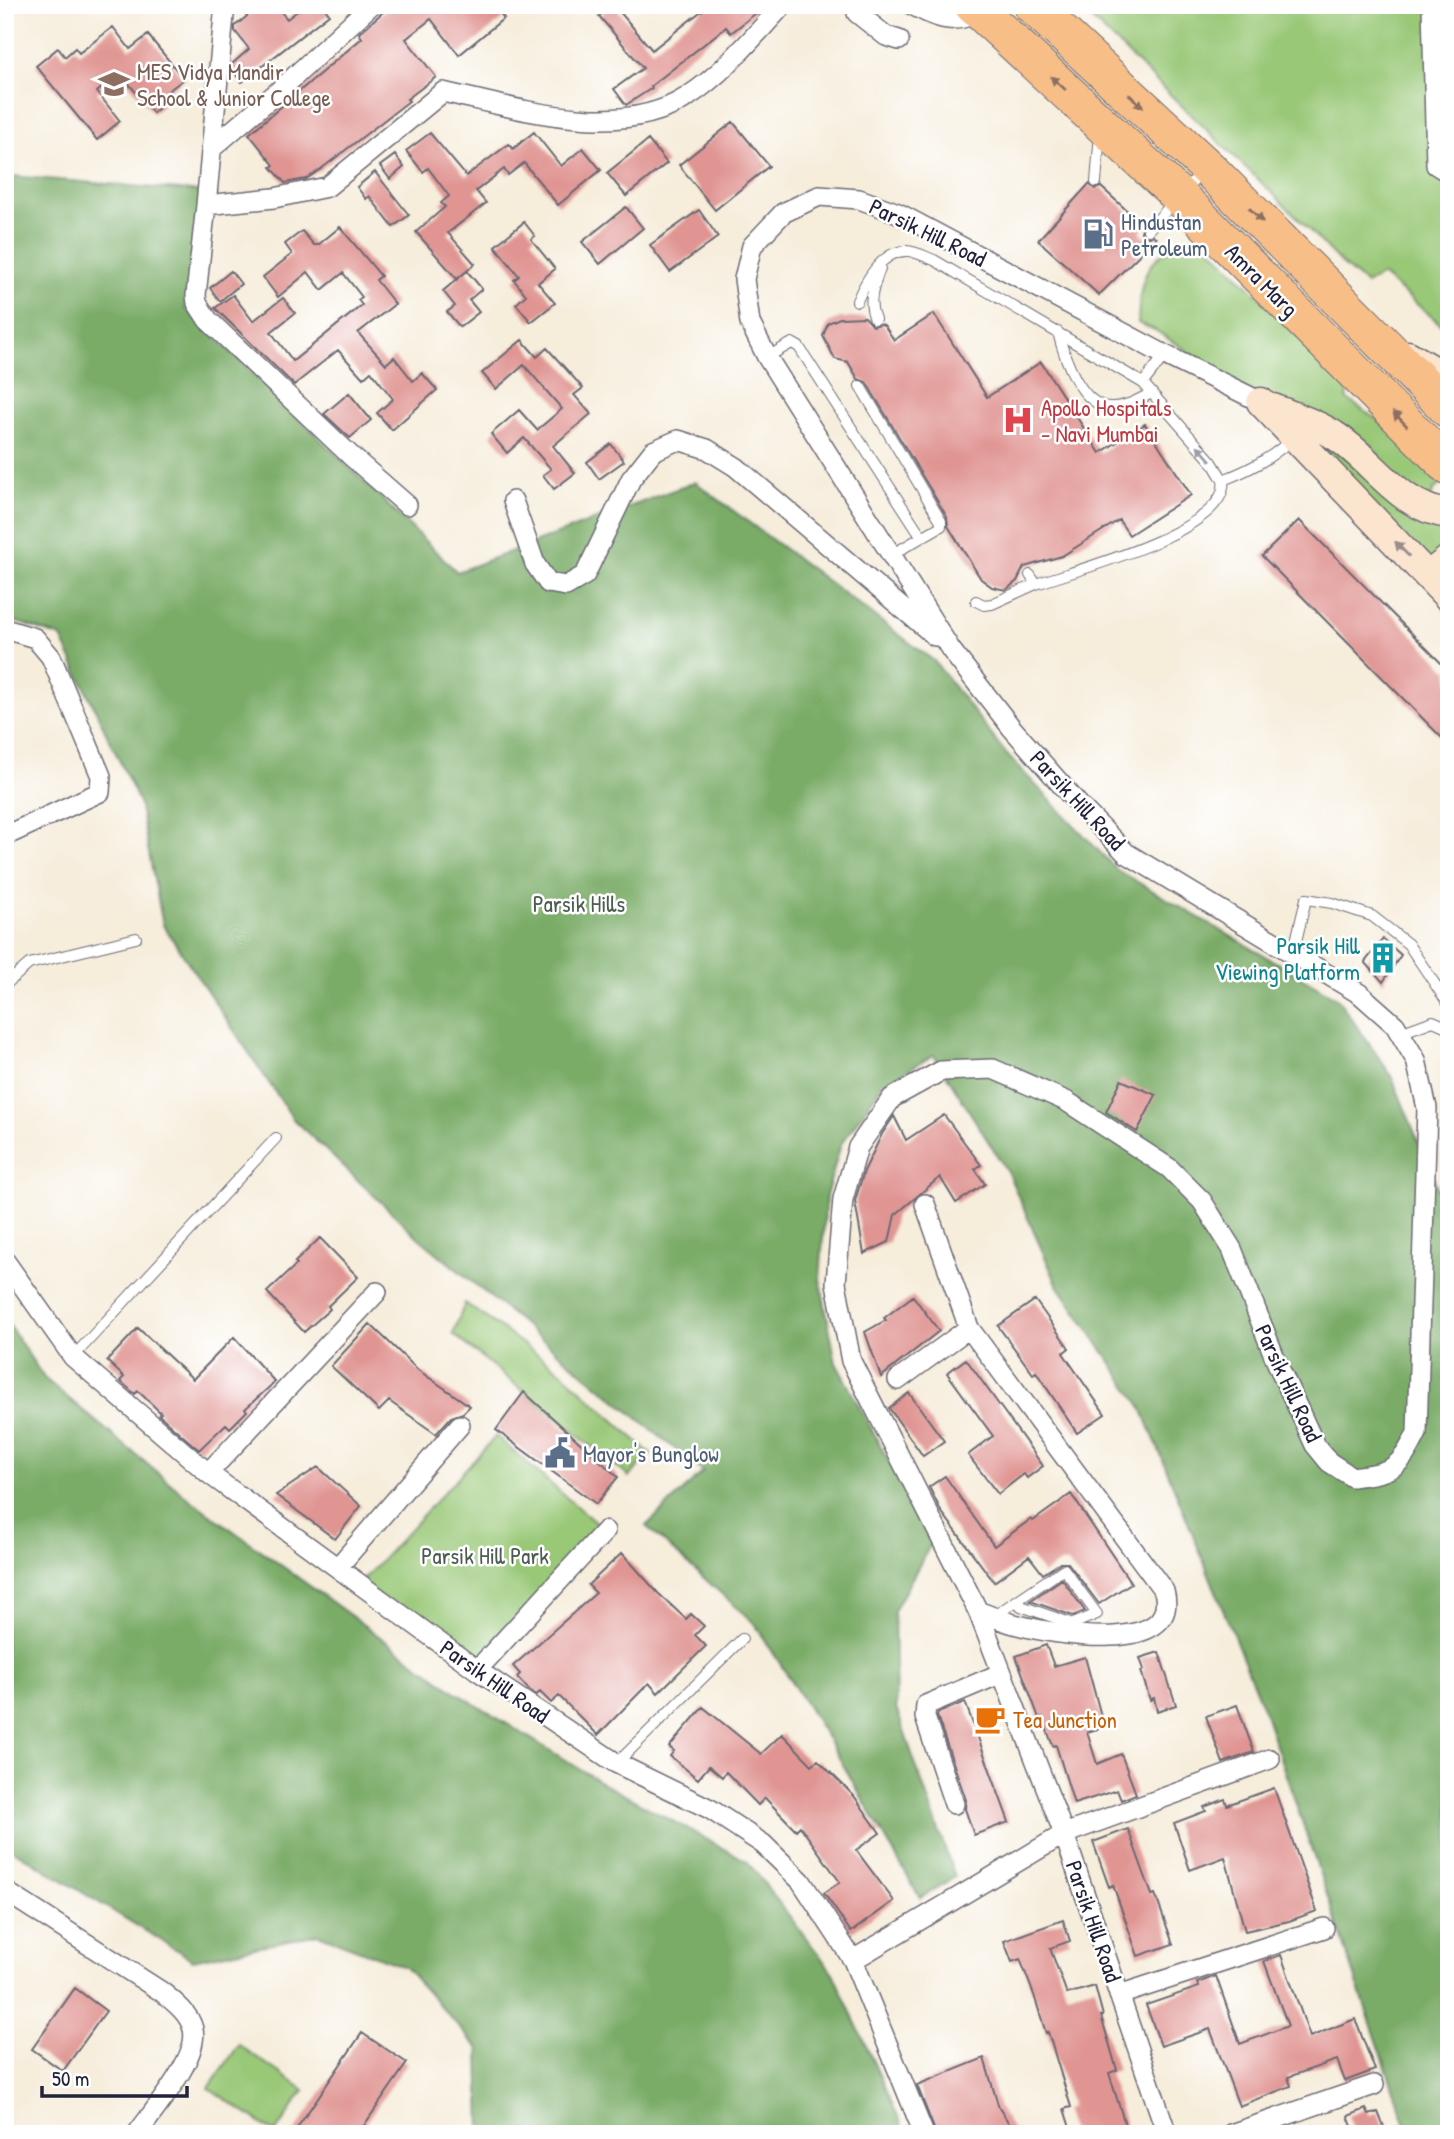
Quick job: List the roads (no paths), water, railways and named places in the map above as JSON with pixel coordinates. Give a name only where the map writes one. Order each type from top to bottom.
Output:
[{"type":"highway","name":"Amra Marg","points":[[1032,5],[1207,167],[1449,410]]},
{"type":"highway","name":"Amra Marg","points":[[979,7],[1179,196],[1449,467]]},
{"type":"street","points":[[225,5],[197,303],[208,320],[351,456],[407,505]]},
{"type":"street","points":[[211,149],[281,89],[371,5]]},
{"type":"street","points":[[206,205],[274,198],[327,187],[443,92],[556,116],[616,120],[648,114],[685,99],[720,72],[783,5]]},
{"type":"street","points":[[856,5],[857,13],[886,36],[900,40]]},
{"type":"street","points":[[912,5],[939,19],[958,20],[979,7]]},
{"type":"street","points":[[1432,5],[1436,165],[1449,173]]},
{"type":"street","name":"Parsik Hill Road","points":[[1167,2134],[1064,1834],[1002,1673],[986,1614],[851,1361],[836,1283],[843,1199],[858,1147],[892,1098],[941,1071],[993,1069],[1066,1101],[1169,1168],[1202,1201],[1233,1249],[1273,1352],[1315,1446],[1329,1462],[1352,1477],[1385,1473],[1406,1455],[1416,1433],[1427,1108],[1416,1060],[1395,1025],[1360,994],[1126,853],[1079,805],[1011,727],[951,650],[767,358],[750,323],[745,290],[744,279],[752,246],[783,214],[819,196],[859,199],[898,213],[1165,355],[1261,402],[1438,568],[1449,598]]},
{"type":"street","points":[[1376,335],[1449,379]]},
{"type":"street","points":[[1261,402],[1333,434],[1360,455],[1409,502],[1435,513],[1449,514]]},
{"type":"street","points":[[513,501],[535,564],[548,583],[566,586],[584,575],[631,479],[653,451],[678,440],[707,449],[736,467],[951,650]]},
{"type":"street","points":[[5,629],[35,638],[51,657],[101,776],[100,792],[5,836]]},
{"type":"street","points":[[925,1204],[969,1328],[1164,1591],[1168,1604],[1163,1616],[1152,1628],[1138,1634],[1094,1636],[1044,1631],[986,1614]]},
{"type":"street","name":"Parsik Hill Road","points":[[5,1261],[72,1357],[208,1473],[477,1671],[616,1763],[710,1809],[763,1844],[801,1881],[853,1960],[924,2134]]},
{"type":"street","points":[[208,1473],[377,1292]]},
{"type":"street","points":[[898,1380],[969,1328]]},
{"type":"street","points":[[338,1567],[460,1426]]},
{"type":"street","points":[[477,1671],[605,1531]]},
{"type":"street","points":[[954,1804],[925,1717],[926,1705],[1002,1673]]},
{"type":"street","points":[[853,1960],[1064,1834],[1270,1759]]},
{"type":"street","points":[[5,1891],[162,1992],[182,2009],[194,2030],[191,2052],[180,2073],[137,2134]]},
{"type":"street","points":[[1119,1995],[1324,1928]]},
{"type":"street","points":[[1245,2132],[1278,2125],[1374,2085]]},
{"type":"lane","points":[[1096,182],[1101,122]]},
{"type":"lane","points":[[1148,230],[1207,167]]},
{"type":"lane","points":[[857,301],[866,280],[895,253],[908,250],[934,260],[1143,383],[1212,462],[1223,480],[1224,487],[1217,502],[1205,515],[1185,528],[1102,562],[1033,579],[992,604],[984,605],[976,601]]},
{"type":"lane","points":[[875,319],[871,310],[871,296],[881,264]]},
{"type":"lane","points":[[1058,332],[1065,355],[1087,398],[1108,408],[1126,405],[1152,393]]},
{"type":"lane","points":[[767,358],[792,343],[799,347],[922,537]]},
{"type":"lane","points":[[1143,383],[1165,355]]},
{"type":"lane","points":[[860,386],[941,521],[941,526],[891,555]]},
{"type":"lane","points":[[1223,480],[1254,468],[1277,453],[1294,437]]},
{"type":"lane","points":[[1293,954],[1306,899],[1332,903],[1372,916],[1408,944],[1449,1005]]},
{"type":"lane","points":[[5,985],[29,964],[136,938]]},
{"type":"lane","points":[[1400,1033],[1433,1021],[1449,1028]]},
{"type":"lane","points":[[72,1357],[276,1138]]},
{"type":"lane","points":[[986,1614],[1017,1601],[1063,1569],[1097,1614],[1073,1624],[1021,1606],[1017,1601]]},
{"type":"lane","points":[[616,1763],[742,1639]]},
{"type":"place","name":"MES Vidya Mandir School & Junior College","points":[[114,84]]},
{"type":"place","name":"Hindustan Petroleum","points":[[1098,234]]},
{"type":"place","name":"Apollo Hospitals - Navi Mumbai","points":[[1018,420]]},
{"type":"place","name":"Parsik Hill Viewing Platform","points":[[1383,958]]},
{"type":"place","name":"Mayor's Bunglow","points":[[560,1453]]},
{"type":"place","name":"Tea Junction","points":[[990,1719]]},
{"type":"park label","name":"Parsik Hills","points":[[579,903]]},
{"type":"park label","name":"Parsik Hill Park","points":[[485,1555]]}]
